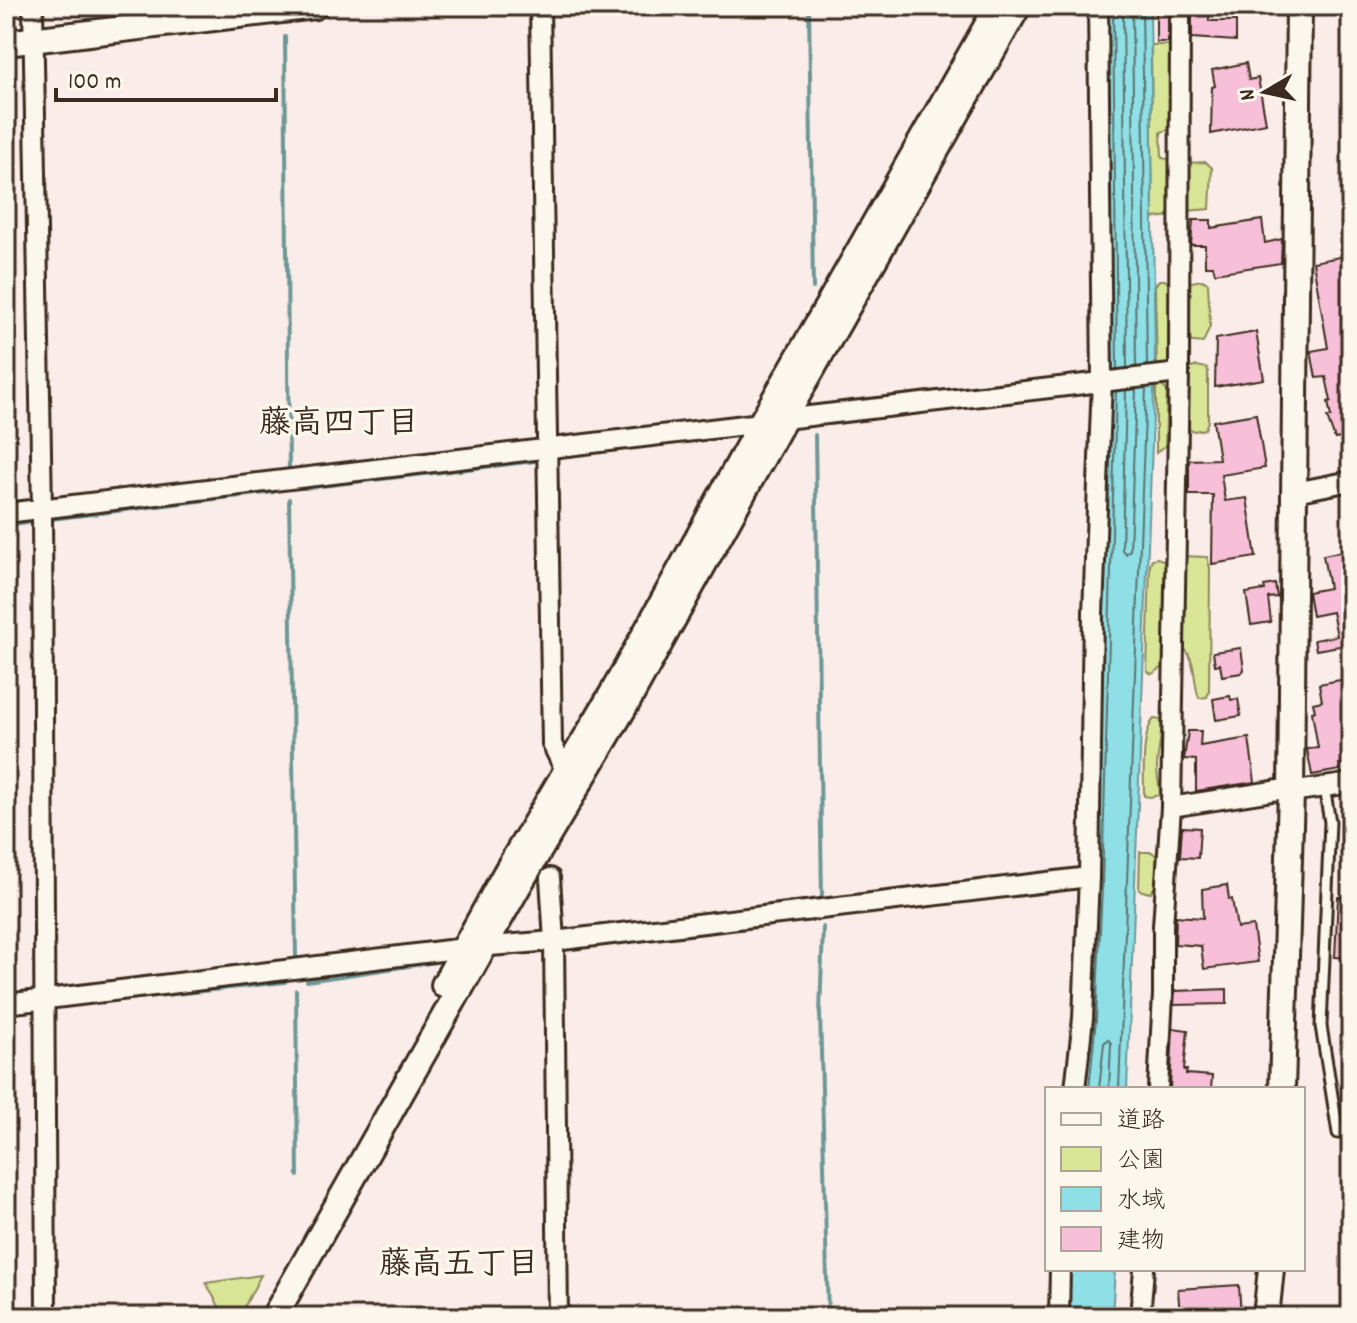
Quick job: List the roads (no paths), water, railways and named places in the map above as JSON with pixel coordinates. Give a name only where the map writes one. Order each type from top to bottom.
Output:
[{"type":"street","points":[[33,6],[42,509],[46,1317]]},
{"type":"street","points":[[6,43],[315,6]]},
{"type":"street","points":[[540,6],[552,744],[566,772]]},
{"type":"street","points":[[254,1317],[475,948],[520,883],[628,701],[772,421],[998,6]]},
{"type":"street","points":[[274,1317],[475,948],[505,874],[1018,6]]},
{"type":"street","points":[[1075,1087],[1083,1018],[1089,877],[1093,613],[1102,380],[1098,6]]},
{"type":"street","points":[[1158,1087],[1163,926],[1171,807],[1179,373],[1180,6]]},
{"type":"street","points":[[1282,1087],[1291,790],[1299,6]]},
{"type":"street","points":[[6,513],[1179,373]]},
{"type":"street","points":[[1295,492],[1351,481]]},
{"type":"street","points":[[1171,807],[1351,783]]},
{"type":"street","points":[[6,1004],[1089,877]]},
{"type":"street","points":[[550,878],[554,941],[558,1317]]},
{"type":"street","points":[[1059,1317],[1060,1271]]},
{"type":"street","points":[[1140,1317],[1144,1271]]},
{"type":"street","points":[[1266,1317],[1271,1271]]},
{"type":"lane","points":[[1324,787],[1330,822],[1321,1026],[1338,1133]]},
{"type":"water","points":[[1105,6],[1150,6],[1155,365],[1127,1087],[1081,1087]]},
{"type":"water","points":[[1069,1271],[1115,1271],[1112,1317],[1066,1317]]},
{"type":"waterway","points":[[809,6],[813,288]]},
{"type":"waterway","points":[[285,37],[289,471]]},
{"type":"waterway","points":[[827,424],[947,409]]},
{"type":"waterway","points":[[815,435],[822,899]]},
{"type":"waterway","points":[[304,488],[535,461]]},
{"type":"waterway","points":[[51,519],[274,492]]},
{"type":"waterway","points":[[289,499],[296,958]]},
{"type":"waterway","points":[[6,525],[29,522]]},
{"type":"waterway","points":[[877,911],[1076,888]]},
{"type":"waterway","points":[[823,927],[820,1013],[828,1317]]},
{"type":"waterway","points":[[307,981],[436,962]]},
{"type":"waterway","points":[[55,1007],[285,982]]},
{"type":"waterway","points":[[296,990],[298,1176]]},
{"type":"district","name":"藤高四丁目","points":[[339,421]]},
{"type":"district","name":"藤高五丁目","points":[[459,1262]]}]
